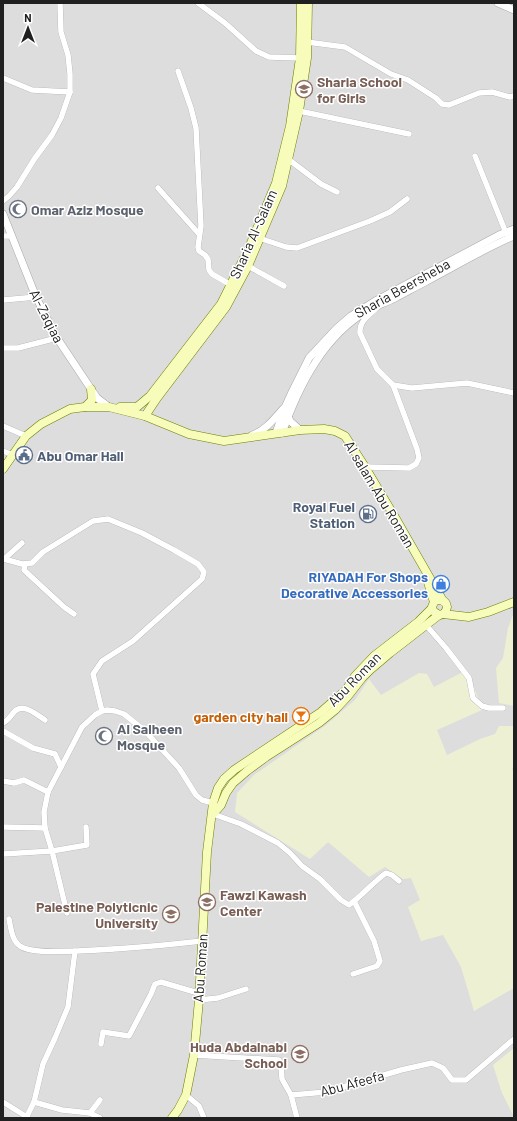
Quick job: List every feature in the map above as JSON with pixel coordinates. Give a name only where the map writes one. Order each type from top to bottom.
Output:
[{"type":"main road","name":"Sharia Al-Salam","points":[[109,407],[137,407],[150,396],[221,304],[248,250],[276,183],[290,126],[300,58],[301,3]]},
{"type":"main road","name":"Sharia Al-Salam","points":[[145,416],[226,307],[248,266],[282,186],[299,111],[307,58],[308,3]]},
{"type":"main road","points":[[85,407],[92,400],[91,389]]},
{"type":"main road","points":[[3,469],[26,436],[41,424],[70,409],[85,407],[109,407],[145,416]]},
{"type":"main road","name":"Al salam Abu Roman","points":[[145,416],[190,434],[224,441],[300,430],[324,429],[335,431],[345,436],[365,467],[422,565]]},
{"type":"main road","points":[[422,565],[434,613],[443,609],[469,617],[488,612],[514,602]]},
{"type":"main road","points":[[422,565],[443,609]]},
{"type":"main road","points":[[433,605],[438,600],[443,609]]},
{"type":"main road","name":"Abu Roman","points":[[172,1118],[186,1095],[194,1055],[199,996],[207,852],[213,814],[213,803],[218,788],[224,779],[234,770],[321,712],[346,690],[355,676],[374,656],[418,622],[433,605]]},
{"type":"main road","name":"Abu Roman","points":[[213,814],[221,805],[226,793],[233,784],[247,771],[319,723],[335,710],[370,670],[426,625],[443,609]]},
{"type":"street","points":[[3,200],[10,196],[17,187],[35,158],[52,135],[70,92],[68,54],[61,32],[60,3]]},
{"type":"street","points":[[198,3],[225,23],[256,51],[269,57],[300,58]]},
{"type":"street","points":[[498,3],[514,10]]},
{"type":"street","points":[[307,42],[345,47],[391,74],[408,80],[436,98],[442,104],[448,106],[479,94],[492,92],[510,97],[514,96]]},
{"type":"street","points":[[178,71],[191,108],[196,128],[201,226],[198,247],[207,257],[210,272],[231,285]]},
{"type":"street","points":[[3,78],[32,90],[70,92]]},
{"type":"street","points":[[299,111],[409,134]]},
{"type":"street","points":[[475,156],[506,232]]},
{"type":"street","points":[[288,159],[321,184],[337,192]]},
{"type":"street","points":[[158,188],[199,234]]},
{"type":"street","points":[[259,238],[286,247],[297,248],[370,221],[390,212],[407,199]]},
{"type":"street","name":"Al-Zaqiaa","points":[[3,214],[36,297],[57,338],[97,398],[109,407]]},
{"type":"street","name":"Sharia Beersheba","points":[[279,433],[287,404],[309,358],[337,328],[351,316],[377,300],[499,235],[514,230]]},
{"type":"street","points":[[3,236],[11,236]]},
{"type":"street","name":"Sharia Beersheba","points":[[279,433],[311,368],[330,343],[354,320],[370,309],[514,236]]},
{"type":"street","points":[[248,266],[284,286]]},
{"type":"street","points":[[3,300],[36,297]]},
{"type":"street","points":[[365,467],[409,468],[416,464],[419,458],[393,385],[377,368],[360,333],[362,323],[380,305]]},
{"type":"street","points":[[3,348],[18,348],[57,338]]},
{"type":"street","points":[[393,385],[412,388],[467,383],[514,393]]},
{"type":"street","points":[[240,439],[257,434],[273,421],[287,404]]},
{"type":"street","points":[[288,416],[290,421],[300,430]]},
{"type":"street","points":[[3,426],[26,436]]},
{"type":"street","points":[[3,451],[13,455]]},
{"type":"street","points":[[4,560],[25,564],[34,561],[43,552],[93,521],[108,519],[142,533],[174,550],[198,564],[204,572],[202,579],[133,641],[102,661],[93,674],[102,711]]},
{"type":"street","points":[[4,560],[22,543]]},
{"type":"street","points":[[25,564],[24,570],[64,607],[74,614]]},
{"type":"street","points":[[426,625],[469,678],[473,698],[482,706],[489,708],[503,708]]},
{"type":"street","points":[[3,723],[10,719],[16,710],[22,708],[45,720]]},
{"type":"street","points":[[67,914],[45,828],[44,812],[48,792],[82,727],[95,715],[102,711],[116,711],[127,717],[145,731],[179,768],[196,794],[202,800],[213,803]]},
{"type":"street","points":[[3,731],[33,748],[55,754],[61,767]]},
{"type":"street","points":[[3,781],[14,783],[24,780],[48,792]]},
{"type":"street","points":[[213,814],[241,824],[278,843],[302,866],[320,880],[341,900],[349,905],[354,902],[377,879],[386,873],[392,875],[399,881]]},
{"type":"street","points":[[3,827],[45,828]]},
{"type":"street","points":[[3,854],[52,851],[87,845],[86,827]]},
{"type":"street","points":[[353,974],[377,966],[380,961],[374,941],[354,902]]},
{"type":"street","points":[[9,919],[17,944],[28,950],[50,952],[75,951],[152,947],[202,941]]},
{"type":"street","points":[[3,1102],[27,1117],[34,1102],[43,1064],[68,1006],[75,951]]},
{"type":"street","points":[[101,1044],[103,1032],[129,1036],[155,984],[161,982],[199,996],[218,998],[246,989]]},
{"type":"street","name":"Abu Afeefa","points":[[291,1095],[326,1092],[401,1070],[432,1063],[443,1068],[452,1080],[466,1080],[514,1039]]},
{"type":"street","points":[[194,1055],[279,1060],[282,1079],[291,1095],[297,1118]]},
{"type":"street","points":[[186,1095],[199,1106],[204,1118]]},
{"type":"street","points":[[90,1113],[100,1100]]},
{"type":"street","points":[[34,1102],[62,1110],[90,1113],[100,1118]]},
{"type":"shaded area","points":[[3,3],[514,3],[514,1118],[3,1118]]},
{"type":"green space","points":[[514,612],[514,706],[499,703],[496,668],[503,658],[508,628]]},
{"type":"green space","points":[[463,672],[474,687],[482,710],[437,730],[447,755],[480,739],[495,734],[499,726],[514,726],[514,767],[512,769],[514,772],[514,988],[474,1011],[461,967],[443,935],[421,941],[408,907],[420,900],[411,878],[403,879],[385,867],[369,877],[328,842],[310,859],[235,812],[237,793],[254,775],[326,725],[355,700],[369,679],[381,695],[419,673],[427,674],[434,687]]},
{"type":"green space","points":[[514,1048],[514,1117],[502,1093],[493,1065]]},
{"type":"place","name":"Sharia School for Girls","points":[[304,89]]},
{"type":"place","name":"Omar Aziz Mosque","points":[[18,209]]},
{"type":"place","name":"Abu Omar Hall","points":[[24,455]]},
{"type":"place","name":"Royal Fuel Station","points":[[368,514]]},
{"type":"place","name":"RIYADAH For Shops Decorative Accessories","points":[[441,584]]},
{"type":"place","name":"garden city hall","points":[[301,716]]},
{"type":"place","name":"Al Salheen Mosque","points":[[104,736]]},
{"type":"place","name":"Fawzi Kawash Center","points":[[207,902]]},
{"type":"place","name":"Palestine Polyticnic University","points":[[171,914]]},
{"type":"place","name":"Huda Abdalnabi School","points":[[300,1054]]}]
